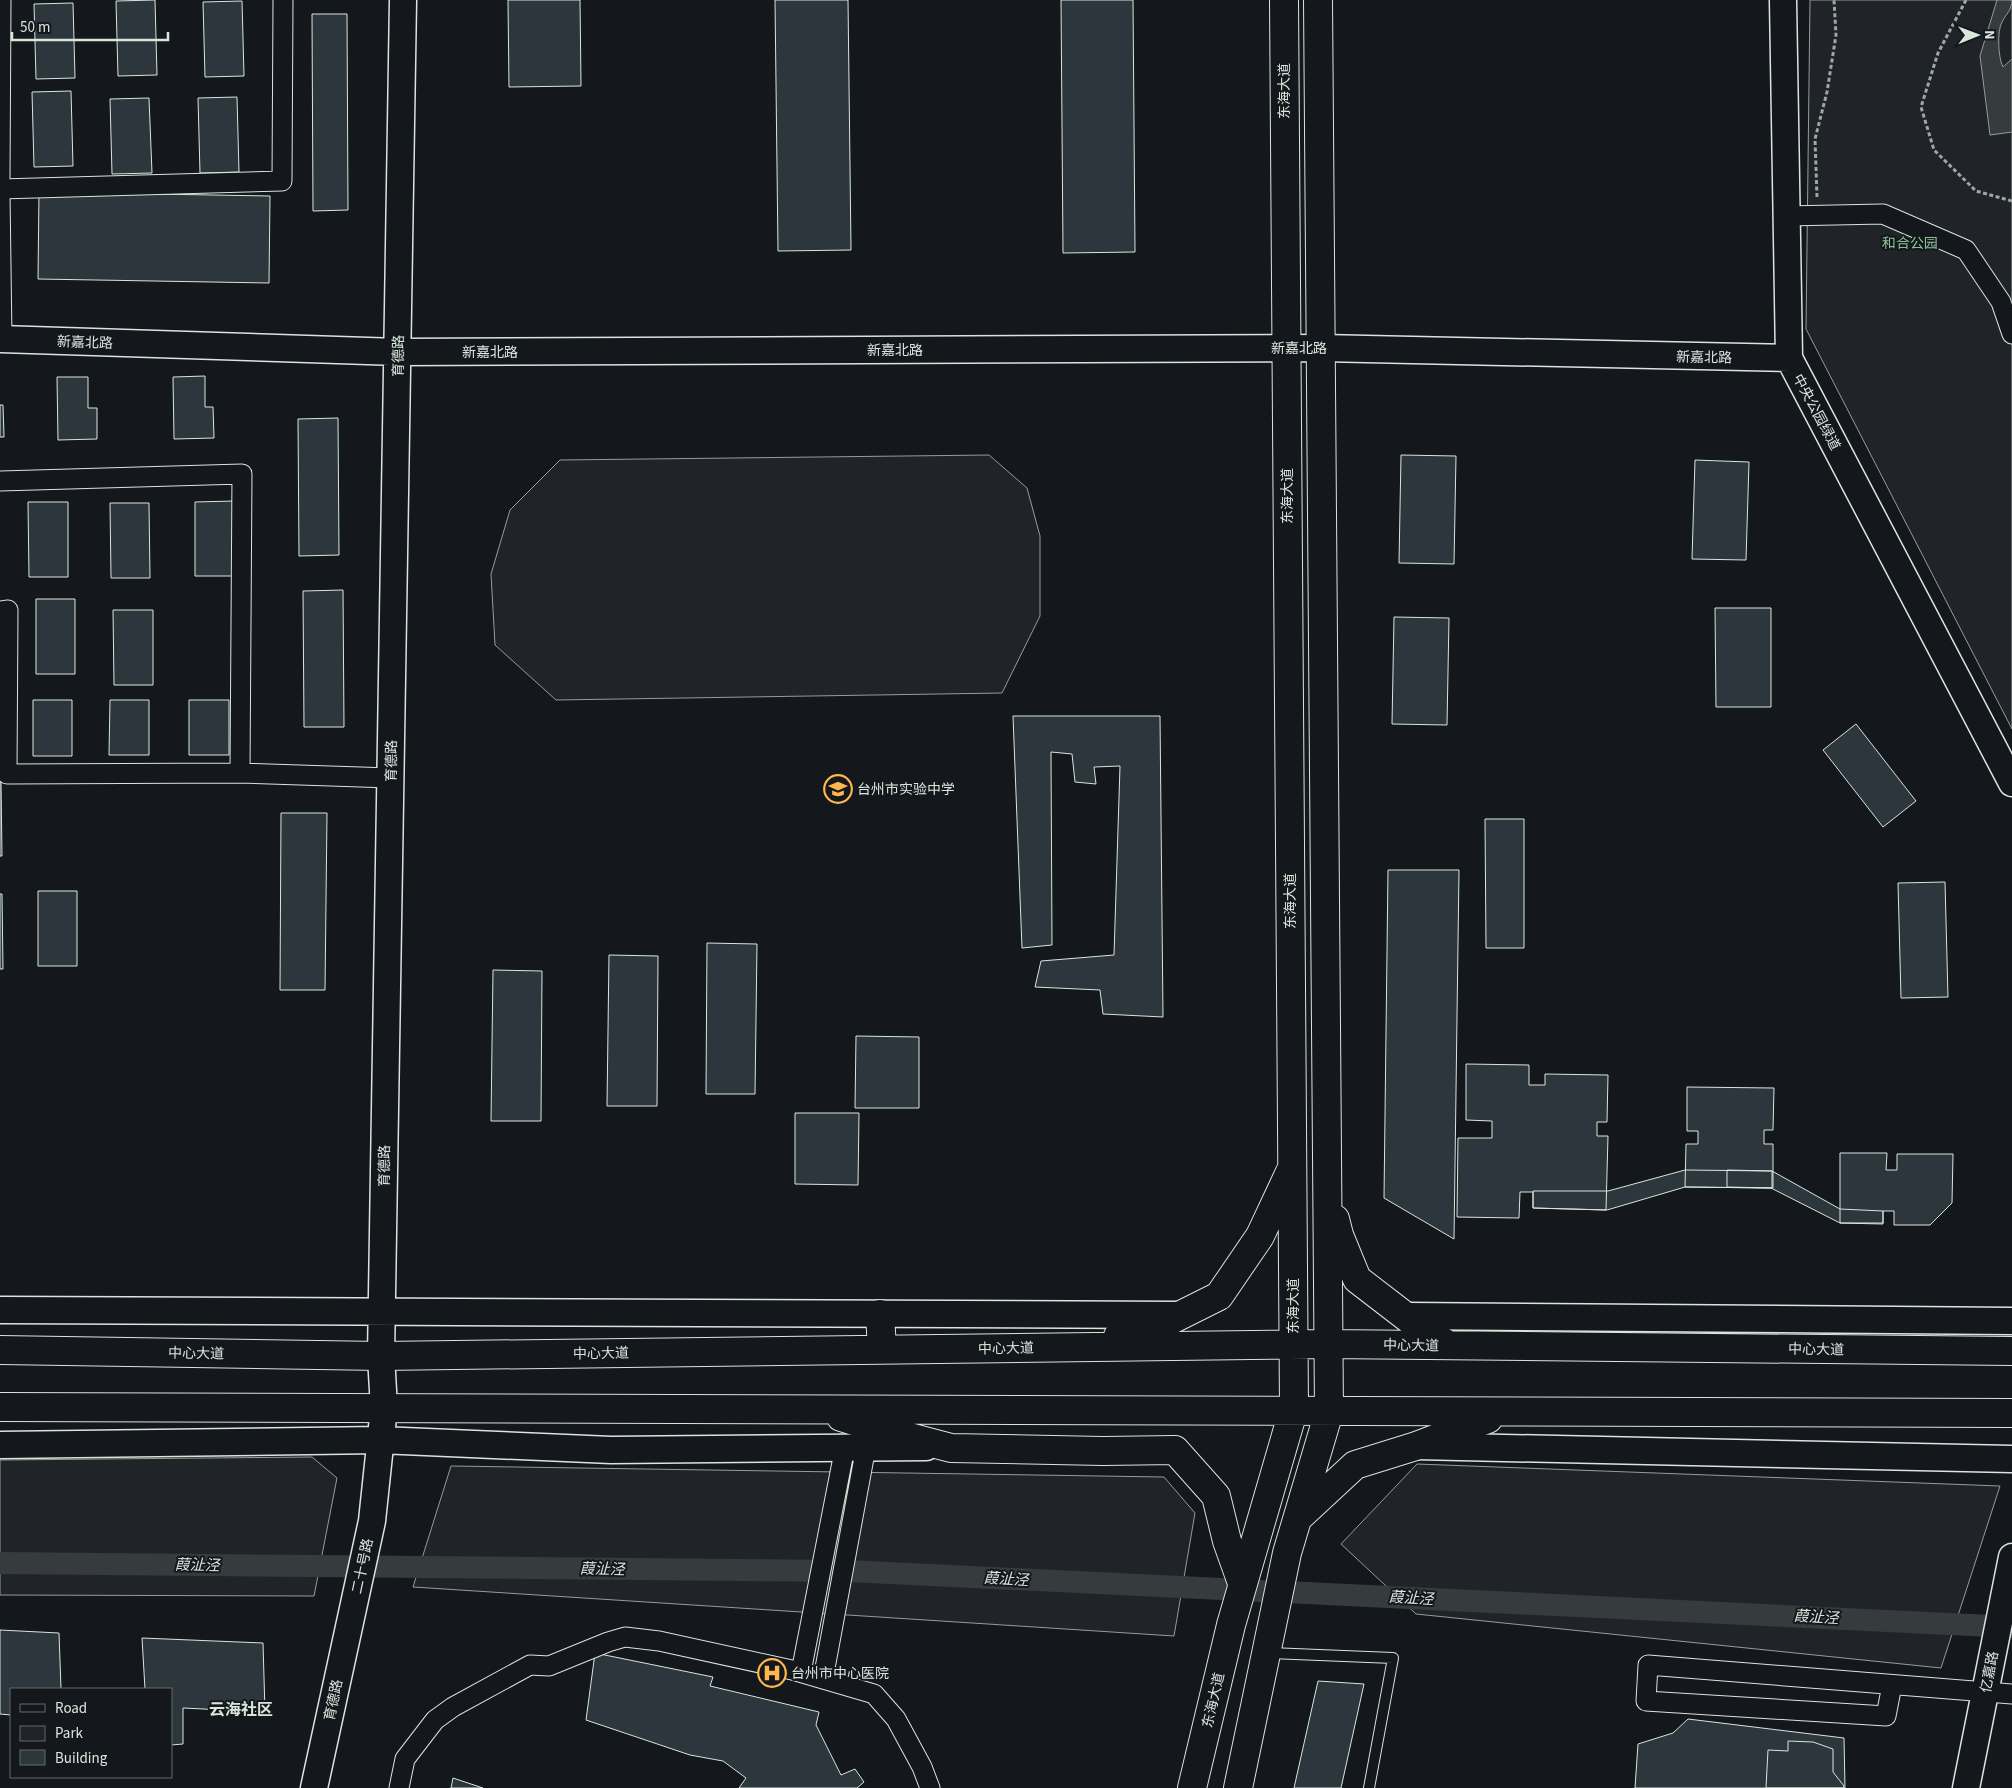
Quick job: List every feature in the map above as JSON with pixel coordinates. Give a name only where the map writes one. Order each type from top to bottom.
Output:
[{"type":"main road","name":"东海大道","points":[[1192,1788],[1230,1624],[1293,1411],[1284,0]]},
{"type":"main road","points":[[1238,1788],[1287,1553],[1329,1412],[1318,0]]},
{"type":"main road","points":[[1072,1347],[1163,1324],[1218,1296],[1260,1236],[1292,1166]]},
{"type":"main road","points":[[1327,1182],[1339,1235],[1357,1279],[1422,1329],[1448,1345]]},
{"type":"main road","points":[[880,1314],[882,1349]]},
{"type":"main road","name":"中心大道","points":[[0,1350],[381,1356],[1328,1344],[2012,1351]]},
{"type":"main road","points":[[0,1407],[2012,1414]]},
{"type":"main road","points":[[818,1410],[879,1429],[951,1448],[1103,1451],[1175,1450],[1216,1496],[1227,1541],[1242,1584]]},
{"type":"main road","points":[[1298,1518],[1355,1465],[1416,1446],[1504,1413]]},
{"type":"street","points":[[0,180],[1,0]]},
{"type":"street","points":[[0,188],[282,182],[283,0]]},
{"type":"street","name":"育德路","points":[[372,1521],[384,1408],[381,1356],[404,0]]},
{"type":"street","name":"中央公园绿道","points":[[1782,0],[1789,358],[2012,783]]},
{"type":"street","points":[[0,193],[1,339]]},
{"type":"street","points":[[1786,216],[1884,214],[1966,250],[2001,302],[2012,334]]},
{"type":"street","name":"新嘉北路","points":[[1,339],[398,352],[1321,348],[1789,358]]},
{"type":"street","points":[[0,481],[242,474],[240,774]]},
{"type":"street","points":[[0,611],[8,610],[4,775],[240,774],[391,778]]},
{"type":"street","points":[[0,1310],[1181,1315]]},
{"type":"street","points":[[1407,1316],[2012,1321]]},
{"type":"street","points":[[0,1445],[380,1440],[611,1450],[855,1447],[951,1448]]},
{"type":"street","points":[[1416,1446],[2012,1459]]},
{"type":"street","points":[[801,1672],[830,1526],[855,1447]]},
{"type":"street","points":[[822,1679],[851,1526],[855,1447]]},
{"type":"street","name":"二十号路","points":[[352,1612],[372,1521]]},
{"type":"street","name":"亿嘉路","points":[[1966,1788],[2012,1557]]},
{"type":"street","name":"育德路","points":[[314,1788],[352,1612]]},
{"type":"street","points":[[399,1788],[405,1759],[434,1720],[453,1707],[530,1665],[549,1666],[625,1637],[660,1641],[801,1672],[874,1694],[896,1720],[922,1767],[930,1788]]},
{"type":"street","points":[[1892,1685],[1886,1716],[1646,1702],[1648,1665],[2012,1694]]},
{"type":"lane","points":[[1267,1653],[1393,1658],[1369,1788]]},
{"type":"path","points":[[1818,215],[1815,139],[1827,92],[1836,35],[1834,0]]},
{"type":"path","points":[[1966,0],[1938,53],[1921,107],[1934,150],[1976,190],[2012,201]]},
{"type":"green space","name":"和合公园","points":[[1810,0],[2012,0],[2012,729],[1806,329]]},
{"type":"green space","points":[[989,455],[1027,488],[1040,536],[1040,616],[1002,693],[556,700],[495,645],[491,574],[510,510],[560,460]]},
{"type":"green space","points":[[312,1457],[337,1478],[314,1596],[0,1595],[0,1460]]},
{"type":"green space","points":[[1417,1464],[2000,1486],[1941,1668],[1416,1614],[1341,1544]]},
{"type":"green space","points":[[451,1466],[1164,1477],[1195,1513],[1174,1636],[413,1587]]},
{"type":"shaded area","points":[[1997,0],[2012,0],[2010,9],[2000,26],[1999,44],[2003,67],[2012,59],[2012,132],[1990,135],[1980,56]]},
{"type":"building","points":[[155,0],[157,75],[118,76],[116,1]]},
{"type":"building","points":[[508,0],[580,0],[581,86],[509,87]]},
{"type":"building","points":[[775,0],[848,0],[851,250],[778,251]]},
{"type":"building","points":[[1061,0],[1133,0],[1135,252],[1063,253]]},
{"type":"building","points":[[242,1],[244,76],[205,77],[203,2]]},
{"type":"building","points":[[73,3],[75,78],[36,79],[34,4]]},
{"type":"building","points":[[312,14],[347,14],[348,210],[313,211]]},
{"type":"building","points":[[71,91],[73,166],[34,167],[32,92]]},
{"type":"building","points":[[237,97],[239,172],[200,173],[198,98]]},
{"type":"building","points":[[149,98],[152,173],[112,174],[110,99]]},
{"type":"building","points":[[39,192],[270,196],[269,283],[38,279]]},
{"type":"building","points":[[205,376],[205,407],[213,407],[214,438],[174,439],[173,377]]},
{"type":"building","points":[[57,377],[88,377],[88,408],[97,408],[97,439],[58,440]]},
{"type":"building","points":[[0,405],[3,405],[4,437],[0,437]]},
{"type":"building","points":[[338,418],[339,555],[299,556],[298,419]]},
{"type":"building","points":[[1401,455],[1456,456],[1454,564],[1399,563]]},
{"type":"building","points":[[1695,460],[1749,462],[1746,560],[1692,559]]},
{"type":"building","points":[[234,501],[234,576],[195,576],[195,502]]},
{"type":"building","points":[[28,502],[68,502],[68,577],[29,577]]},
{"type":"building","points":[[110,503],[149,503],[150,578],[111,578]]},
{"type":"building","points":[[343,590],[344,727],[304,727],[303,591]]},
{"type":"building","points":[[36,599],[75,599],[75,674],[36,674]]},
{"type":"building","points":[[1715,608],[1771,608],[1771,707],[1716,707]]},
{"type":"building","points":[[113,610],[153,610],[153,685],[114,685]]},
{"type":"building","points":[[1394,617],[1449,618],[1447,725],[1392,724]]},
{"type":"building","points":[[33,700],[72,700],[72,756],[33,756]]},
{"type":"building","points":[[110,700],[149,700],[149,755],[109,755]]},
{"type":"building","points":[[189,700],[229,700],[229,755],[189,755]]},
{"type":"building","points":[[1013,716],[1160,716],[1163,1017],[1103,1014],[1100,990],[1035,987],[1041,961],[1114,955],[1120,766],[1094,767],[1096,784],[1075,782],[1072,754],[1051,752],[1052,945],[1022,948]]},
{"type":"building","points":[[1856,724],[1916,801],[1883,827],[1823,750]]},
{"type":"building","points":[[1,782],[2,856],[0,856]]},
{"type":"building","points":[[281,813],[327,813],[325,990],[280,990]]},
{"type":"building","points":[[1485,819],[1524,819],[1524,948],[1486,948]]},
{"type":"building","points":[[1388,870],[1459,870],[1454,1239],[1384,1198]]},
{"type":"building","points":[[1945,882],[1948,997],[1901,998],[1898,883]]},
{"type":"building","points":[[38,891],[77,891],[77,966],[38,966]]},
{"type":"building","points":[[0,894],[2,894],[3,969],[0,969]]},
{"type":"building","points":[[707,943],[757,944],[755,1094],[706,1094]]},
{"type":"building","points":[[609,955],[658,956],[657,1106],[607,1106]]},
{"type":"building","points":[[493,970],[542,971],[541,1121],[491,1121]]},
{"type":"building","points":[[856,1036],[919,1037],[919,1108],[855,1108]]},
{"type":"building","points":[[1466,1064],[1529,1065],[1529,1085],[1545,1085],[1545,1074],[1608,1075],[1607,1122],[1597,1122],[1597,1136],[1608,1136],[1606,1210],[1533,1208],[1533,1192],[1520,1192],[1519,1218],[1457,1217],[1458,1138],[1492,1138],[1492,1121],[1466,1120]]},
{"type":"building","points":[[1687,1087],[1774,1088],[1773,1130],[1764,1130],[1764,1144],[1773,1144],[1773,1188],[1685,1187],[1686,1144],[1698,1144],[1698,1131],[1687,1131]]},
{"type":"building","points":[[795,1113],[859,1113],[858,1185],[795,1184]]},
{"type":"building","points":[[1840,1153],[1887,1153],[1886,1170],[1897,1170],[1897,1154],[1953,1154],[1952,1203],[1930,1225],[1894,1225],[1894,1211],[1883,1211],[1883,1224],[1840,1223]]},
{"type":"building","points":[[1685,1170],[1772,1171],[1772,1188],[1685,1187],[1607,1210],[1533,1208],[1533,1191],[1608,1191]]},
{"type":"building","points":[[1727,1170],[1772,1171],[1840,1209],[1883,1211],[1883,1223],[1840,1223],[1771,1188],[1727,1187]]},
{"type":"building","points":[[0,1630],[59,1633],[61,1688],[10,1688],[10,1715],[0,1714]]},
{"type":"building","points":[[142,1638],[263,1643],[265,1712],[183,1708],[183,1744],[172,1745],[172,1688],[145,1688]]},
{"type":"building","points":[[595,1653],[713,1677],[710,1686],[819,1712],[816,1725],[841,1775],[855,1769],[864,1782],[857,1788],[739,1788],[746,1778],[723,1761],[690,1755],[586,1720]]},
{"type":"building","points":[[1318,1681],[1364,1684],[1341,1788],[1294,1788]]},
{"type":"building","points":[[1688,1719],[1844,1738],[1845,1788],[1635,1788],[1638,1744],[1673,1733]]},
{"type":"building","points":[[1788,1741],[1813,1742],[1833,1749],[1833,1772],[1844,1786],[1843,1788],[1766,1788],[1768,1750],[1788,1751]]},
{"type":"building","points":[[453,1778],[483,1788],[451,1788]]},
{"type":"waterway","name":"葭沚泾","points":[[0,1563],[848,1571],[2012,1627]]},
{"type":"place","name":"台州市实验中学","points":[[838,789]]},
{"type":"place","name":"台州市中心医院","points":[[772,1673]]},
{"type":"district","name":"云海社区","points":[[241,1709]]}]
